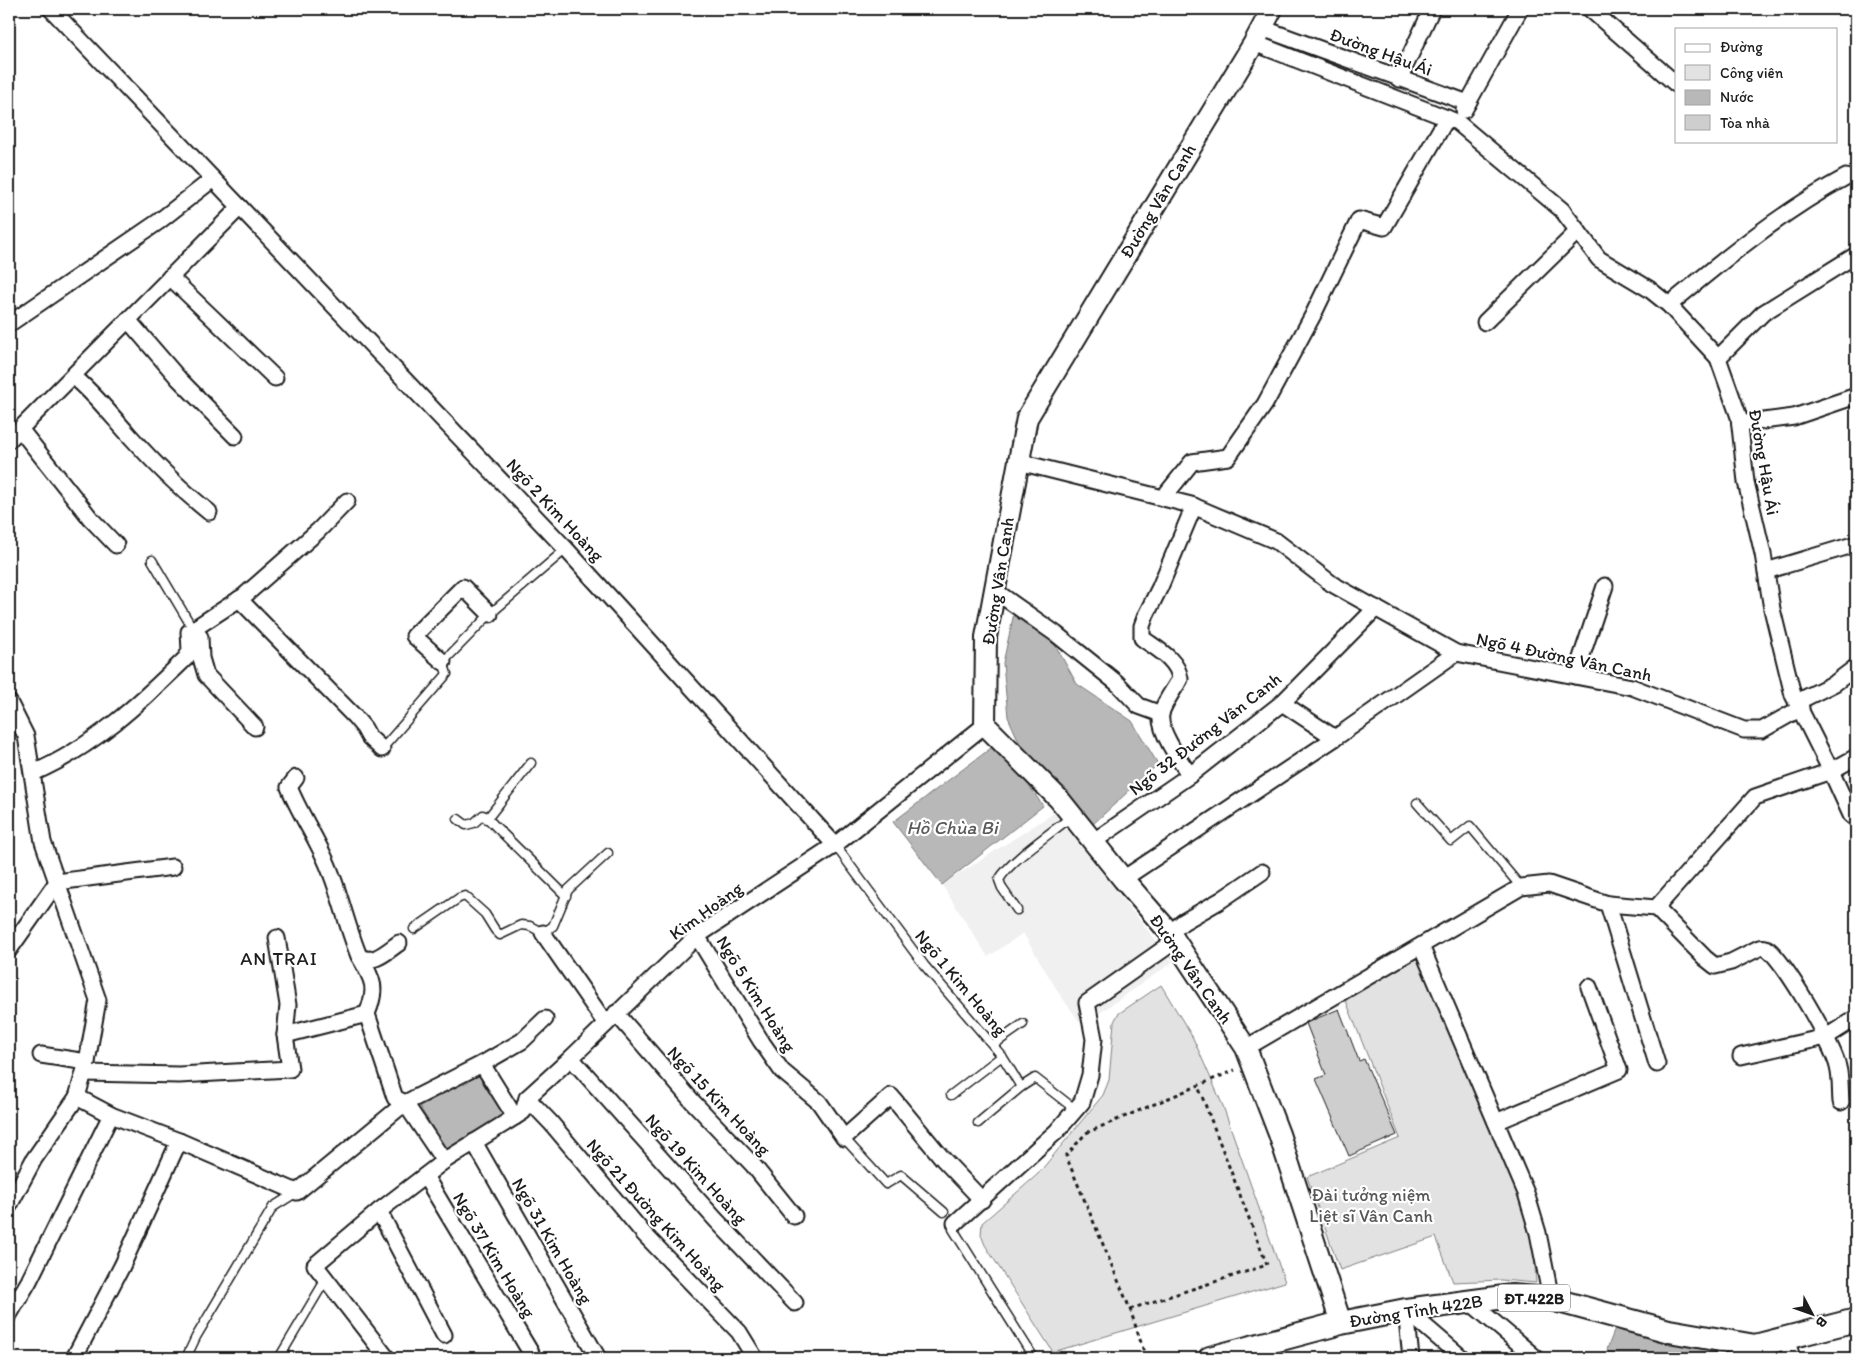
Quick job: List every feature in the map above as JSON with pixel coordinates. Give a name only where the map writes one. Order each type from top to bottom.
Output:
[{"type":"main road","name":"Đường Tỉnh 422B","points":[[1210,1358],[1341,1323],[1406,1310],[1512,1296],[1551,1299],[1669,1331],[1756,1346],[1789,1348],[1856,1320]]},
{"type":"street","name":"Ngõ 2 Kim Hoàng","points":[[51,9],[566,549],[835,845]]},
{"type":"street","name":"Đường Vân Canh","points":[[1272,9],[1258,36],[1027,418],[986,637],[985,725],[1059,799],[1094,841],[1122,879],[1172,937],[1249,1055],[1278,1134],[1341,1323]]},
{"type":"street","points":[[1399,78],[1432,9]]},
{"type":"street","points":[[1163,498],[1192,462],[1228,457],[1265,404],[1313,315],[1359,220],[1384,227],[1452,120],[1468,103],[1520,9]]},
{"type":"street","points":[[1590,9],[1675,83]]},
{"type":"street","name":"Đường Hậu Ái","points":[[1258,36],[1399,78],[1468,103]]},
{"type":"street","name":"Đường Hậu Ái","points":[[1258,36],[1452,120],[1562,210],[1599,259],[1649,289],[1669,305],[1718,358],[1739,417],[1746,482],[1793,695],[1851,815],[1856,819]]},
{"type":"street","points":[[1669,305],[1732,252],[1774,221],[1812,196],[1846,177]]},
{"type":"street","points":[[9,324],[158,222],[213,179]]},
{"type":"street","points":[[9,440],[240,207]]},
{"type":"street","points":[[1486,322],[1578,231]]},
{"type":"street","points":[[1718,358],[1762,313],[1856,256]]},
{"type":"street","points":[[170,278],[275,378]]},
{"type":"street","points":[[128,320],[179,379],[235,436]]},
{"type":"street","points":[[73,376],[97,399],[158,467],[209,512]]},
{"type":"street","points":[[1740,424],[1794,417],[1856,396]]},
{"type":"street","points":[[20,429],[91,519],[116,545]]},
{"type":"street","name":"Ngõ 4 Đường Vân Canh","points":[[1019,462],[1194,506],[1276,541],[1332,584],[1456,653],[1632,687],[1744,730],[1762,730],[1856,667]]},
{"type":"street","points":[[33,772],[49,766],[113,726],[186,658],[190,651],[189,632],[239,599],[318,531],[347,501]]},
{"type":"street","points":[[1190,775],[1171,749],[1161,714],[1180,678],[1180,674],[1175,664],[1142,638],[1142,626],[1194,506]]},
{"type":"street","points":[[1766,571],[1856,544]]},
{"type":"street","points":[[1576,676],[1605,586]]},
{"type":"street","points":[[443,662],[414,636],[463,587],[490,614]]},
{"type":"street","points":[[995,591],[1056,634],[1117,683],[1139,706],[1161,714]]},
{"type":"street","points":[[239,599],[341,702],[364,728],[369,737],[382,749]]},
{"type":"street","name":"Ngõ 32 Đường Vân Canh","points":[[1094,841],[1190,775],[1282,703],[1376,608]]},
{"type":"street","points":[[193,629],[200,637],[201,658],[206,675],[255,727]]},
{"type":"street","points":[[1122,879],[1335,738],[1456,653]]},
{"type":"street","points":[[9,702],[26,736],[43,842],[98,1000],[86,1068],[77,1097],[34,1159],[9,1206]]},
{"type":"street","points":[[1282,703],[1335,738]]},
{"type":"street","name":"Kim Hoàng","points":[[326,1279],[315,1265],[379,1211],[444,1161],[523,1112],[527,1098],[697,936],[835,845],[985,725]]},
{"type":"street","points":[[1656,908],[1755,796],[1831,771],[1856,757]]},
{"type":"street","points":[[296,778],[289,788],[298,810],[317,842],[329,868],[360,956],[369,973],[375,991],[367,1014],[395,1098],[405,1103],[444,1161]]},
{"type":"street","points":[[9,950],[57,882],[173,867]]},
{"type":"street","points":[[949,1218],[982,1200],[1057,1131],[1082,1102],[1092,1060],[1094,1039],[1087,1004],[1172,937],[1183,922],[1221,900],[1262,872]]},
{"type":"street","points":[[1249,1055],[1421,946],[1521,887],[1549,884],[1608,904],[1656,908],[1704,958],[1715,966],[1731,962],[1759,948],[1767,949],[1777,959],[1796,986],[1826,1037],[1838,1067],[1841,1102]]},
{"type":"street","points":[[1608,904],[1657,1064]]},
{"type":"street","name":"Ngõ 15 Kim Hoàng","points":[[543,933],[611,1019],[670,1077],[753,1165],[794,1216]]},
{"type":"street","name":"Ngõ 5 Kim Hoàng","points":[[697,936],[761,1041],[782,1071],[819,1102],[844,1138]]},
{"type":"street","points":[[41,1055],[86,1068],[178,1075],[290,1069],[285,1035],[288,1005],[277,938]]},
{"type":"street","points":[[360,956],[364,960],[380,957],[399,943]]},
{"type":"street","points":[[1421,946],[1526,1193],[1538,1233],[1551,1299]]},
{"type":"street","points":[[1496,1122],[1619,1070],[1589,987]]},
{"type":"street","points":[[285,1035],[367,1014]]},
{"type":"street","points":[[77,1097],[111,1115],[178,1141],[297,1192],[405,1103],[482,1064],[522,1041],[545,1018]]},
{"type":"street","points":[[1741,1056],[1826,1037],[1856,1018]]},
{"type":"street","name":"Ngõ 19 Kim Hoàng","points":[[571,1058],[716,1220],[795,1303]]},
{"type":"street","points":[[482,1064],[515,1117]]},
{"type":"street","points":[[844,1138],[891,1096],[942,1159],[982,1200]]},
{"type":"street","name":"Ngõ 21 Đường Kim Hoàng","points":[[527,1098],[551,1123],[644,1234],[739,1332],[755,1358]]},
{"type":"street","points":[[9,1315],[30,1281],[111,1115]]},
{"type":"street","points":[[74,1358],[122,1266],[178,1141]]},
{"type":"street","name":"Ngõ 31 Kim Hoàng","points":[[474,1142],[598,1358]]},
{"type":"street","name":"Ngõ 37 Kim Hoàng","points":[[425,1176],[531,1354]]},
{"type":"street","points":[[379,1211],[444,1335]]},
{"type":"street","points":[[326,1279],[387,1358]]},
{"type":"street","points":[[1470,1302],[1536,1358]]},
{"type":"street","points":[[1406,1310],[1411,1358]]},
{"type":"street","points":[[1406,1310],[1462,1358]]},
{"type":"lane","points":[[382,749],[447,674],[443,662],[490,614],[566,549]]},
{"type":"lane","points":[[152,560],[193,629]]},
{"type":"lane","points":[[487,819],[531,763]]},
{"type":"lane","points":[[1417,803],[1451,840],[1470,826],[1521,887]]},
{"type":"lane","points":[[458,819],[466,825],[474,823],[483,815],[566,896]]},
{"type":"lane","points":[[1017,910],[1002,888],[999,880],[1025,854],[1073,815]]},
{"type":"lane","name":"Ngõ 1 Kim Hoàng","points":[[835,845],[924,965],[1002,1056],[1021,1087]]},
{"type":"lane","points":[[414,929],[459,898],[465,896],[485,914],[500,935],[521,925],[530,926],[543,933],[553,926],[568,890],[608,853]]},
{"type":"lane","points":[[993,1045],[1023,1024]]},
{"type":"lane","points":[[951,1094],[1002,1056]]},
{"type":"lane","points":[[978,1123],[1021,1087],[1035,1078],[1076,1110]]},
{"type":"lane","name":"Ngõ 5 Kim Hoàng","points":[[844,1138],[886,1184],[901,1175],[949,1218]]},
{"type":"lane","points":[[186,1358],[196,1337],[273,1207],[297,1192]]},
{"type":"lane","points":[[949,1218],[953,1229],[1034,1358]]},
{"type":"lane","points":[[279,1358],[326,1279]]},
{"type":"path","points":[[1146,1358],[1130,1309],[1066,1156],[1086,1133],[1198,1086],[1249,1055]]},
{"type":"path","points":[[1130,1309],[1267,1264],[1198,1086]]},
{"type":"shaded area","points":[[1054,813],[1173,962],[1082,1025],[1060,995],[1023,933],[988,957],[942,885]]},
{"type":"green space","name":"Đài tưởng niệm Liệt sĩ Vân Canh","points":[[1418,955],[1512,1177],[1533,1233],[1536,1283],[1501,1280],[1453,1282],[1436,1237],[1340,1270],[1307,1177],[1400,1138],[1344,996]]},
{"type":"green space","points":[[1161,985],[1193,1038],[1223,1106],[1285,1282],[1053,1352],[985,1245],[981,1235],[982,1223],[1038,1174],[1103,1095],[1109,1080],[1114,1022],[1118,1014]]},
{"type":"water","points":[[1014,613],[1029,621],[1054,643],[1077,684],[1132,721],[1158,764],[1091,826],[1020,744],[1008,717],[1003,663]]},
{"type":"water","name":"Hồ Chùa Bi","points":[[999,742],[1043,806],[942,885],[893,822]]},
{"type":"water","points":[[477,1068],[504,1116],[447,1152],[417,1102]]},
{"type":"water","points":[[1615,1329],[1755,1358],[1612,1358],[1607,1349]]},
{"type":"building","points":[[1339,1009],[1359,1061],[1364,1059],[1397,1135],[1349,1156],[1316,1079],[1326,1075],[1306,1023]]},
{"type":"district","name":"AN TRAI","points":[[279,958]]}]
